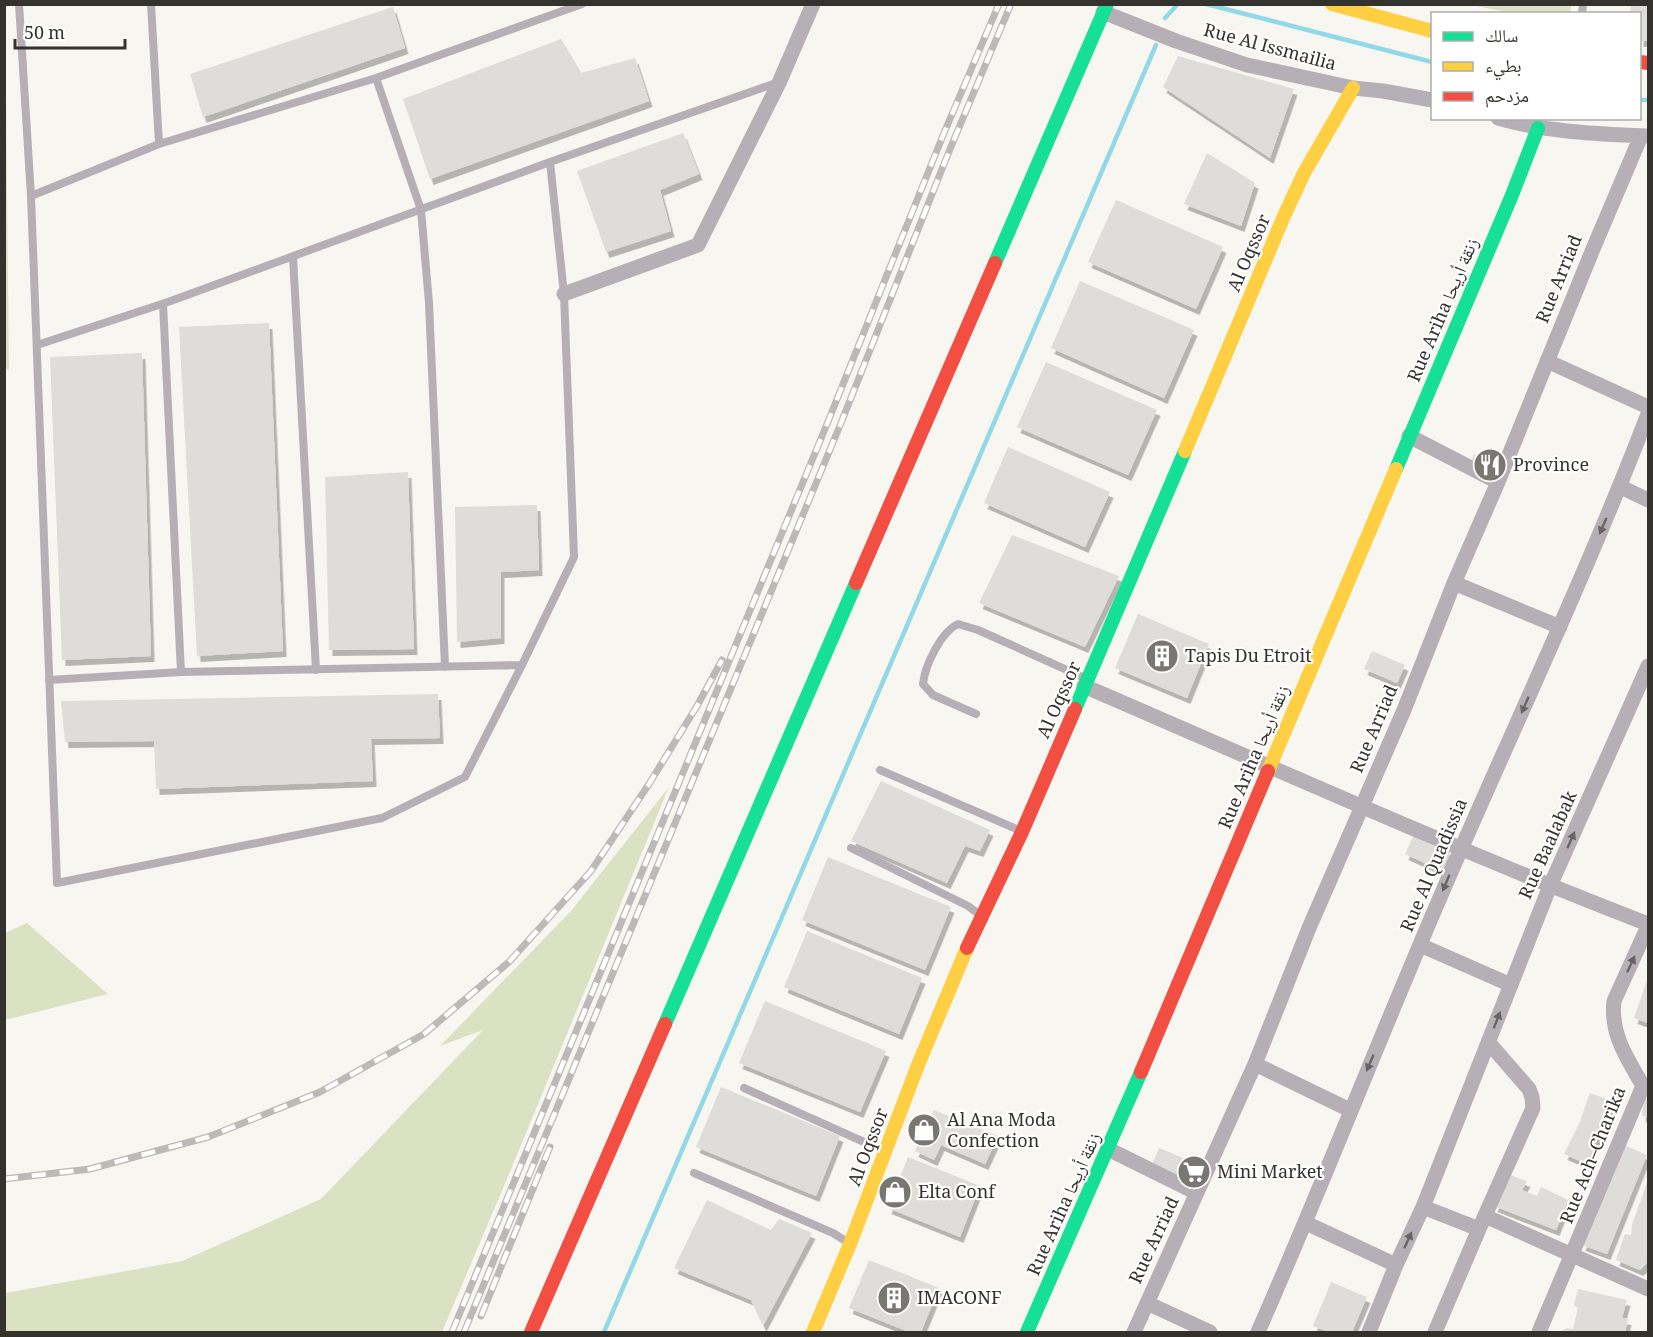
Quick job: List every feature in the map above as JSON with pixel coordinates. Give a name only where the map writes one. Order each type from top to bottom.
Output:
[{"type":"street","points":[[564,294],[698,245],[779,82],[813,4]]},
{"type":"street","points":[[1332,4],[1431,31]]},
{"type":"street","points":[[531,1332],[1105,8]]},
{"type":"street","name":"Rue Al Issmailia","points":[[1105,8],[1220,57],[1284,74],[1353,88],[1431,100]]},
{"type":"street","name":"Al Oqssor","points":[[813,1332],[850,1244],[918,1065],[981,916],[1022,832],[1108,634],[1284,216],[1304,174],[1353,88]]},
{"type":"street","points":[[1505,120],[1538,128],[1645,136]]},
{"type":"street","name":"Rue Ariha زنقة أريحا","points":[[1027,1332],[1108,1149],[1512,195],[1538,128]]},
{"type":"street","name":"Rue Arriad","points":[[1134,1332],[1255,1064],[1547,361],[1645,136]]},
{"type":"street","points":[[1547,361],[1648,407]]},
{"type":"street","name":"Rue Al Quadissia","points":[[1258,1332],[1306,1223],[1350,1110],[1461,849],[1620,487],[1648,414]]},
{"type":"street","points":[[1409,436],[1498,482]]},
{"type":"street","points":[[1620,487],[1648,500]]},
{"type":"street","points":[[1454,583],[1560,627]]},
{"type":"street","name":"Rue Baalabak","points":[[1375,1331],[1396,1265],[1423,1207],[1550,886],[1642,701],[1648,666]]},
{"type":"street","points":[[1086,682],[1269,768],[1648,925]]},
{"type":"street","name":"Rue Ach–Charika","points":[[1539,1332],[1646,1085],[1618,1041],[1613,1024],[1614,1001],[1648,925]]},
{"type":"street","points":[[1420,945],[1511,984]]},
{"type":"street","points":[[1435,1332],[1533,1103],[1529,1089],[1489,1043]]},
{"type":"street","points":[[1255,1064],[1350,1110]]},
{"type":"street","points":[[1108,1149],[1197,1193]]},
{"type":"street","points":[[1423,1207],[1482,1222],[1572,1256],[1648,1289]]},
{"type":"street","points":[[1306,1223],[1396,1265]]},
{"type":"street","points":[[1146,1303],[1210,1332]]},
{"type":"lane","points":[[19,4],[31,196],[57,883],[382,818],[465,777],[574,557],[564,294],[550,162]]},
{"type":"lane","points":[[151,4],[159,144]]},
{"type":"lane","points":[[31,196],[159,144],[376,78],[582,4]]},
{"type":"lane","points":[[376,78],[421,210],[429,303],[445,667]]},
{"type":"lane","points":[[37,345],[164,304],[550,162],[779,82]]},
{"type":"lane","points":[[293,257],[316,669]]},
{"type":"lane","points":[[164,304],[181,672]]},
{"type":"lane","points":[[976,714],[933,695],[923,684],[927,666],[944,635],[951,627],[958,624],[978,630],[1086,682]]},
{"type":"lane","points":[[49,680],[181,672],[522,665]]},
{"type":"lane","points":[[880,770],[1022,832]]},
{"type":"lane","points":[[851,848],[968,906],[981,916]]},
{"type":"lane","points":[[744,1088],[885,1152]]},
{"type":"lane","points":[[694,1173],[833,1233],[850,1244]]},
{"type":"green space","points":[[5,5],[9,370],[4,368]]},
{"type":"green space","points":[[1471,5],[1571,5],[1570,12],[1507,12]]},
{"type":"green space","points":[[669,787],[442,1332],[5,1332],[5,1293],[182,1261],[321,1199],[483,1030],[440,1046],[571,911]]},
{"type":"green space","points":[[27,923],[108,994],[5,1020],[5,933]]},
{"type":"building","points":[[1631,4],[1648,4],[1648,41],[1641,41],[1641,12],[1630,12]]},
{"type":"building","points":[[393,7],[405,48],[203,117],[190,74]]},
{"type":"building","points":[[561,39],[581,73],[635,58],[649,101],[430,179],[403,99]]},
{"type":"building","points":[[1178,56],[1294,89],[1270,158],[1163,87]]},
{"type":"building","points":[[683,133],[699,174],[660,190],[671,231],[606,252],[577,171]]},
{"type":"building","points":[[1207,153],[1255,183],[1241,226],[1184,204]]},
{"type":"building","points":[[1116,200],[1223,247],[1196,309],[1088,262]]},
{"type":"building","points":[[1080,281],[1194,330],[1164,398],[1051,348]]},
{"type":"building","points":[[269,323],[283,651],[197,656],[179,327]]},
{"type":"building","points":[[142,353],[151,656],[62,660],[50,357]]},
{"type":"building","points":[[1046,362],[1157,410],[1128,475],[1017,427]]},
{"type":"building","points":[[1008,447],[1110,492],[1085,547],[984,503]]},
{"type":"building","points":[[1474,454],[1492,462],[1488,470],[1471,463]]},
{"type":"building","points":[[408,472],[414,649],[329,650],[325,477]]},
{"type":"building","points":[[537,505],[539,570],[501,572],[501,638],[457,642],[455,507]]},
{"type":"building","points":[[1012,535],[1119,576],[1085,647],[979,603]]},
{"type":"building","name":"Tapis Du Etroit","points":[[1138,614],[1209,644],[1187,698],[1115,668]]},
{"type":"building","points":[[1372,651],[1405,665],[1397,683],[1364,669]]},
{"type":"building","points":[[438,694],[440,738],[371,739],[373,781],[156,789],[154,741],[65,742],[61,701]]},
{"type":"building","points":[[881,781],[990,830],[980,851],[965,846],[947,883],[851,841]]},
{"type":"building","points":[[1414,835],[1451,851],[1442,871],[1405,854]]},
{"type":"building","points":[[828,857],[951,907],[925,970],[802,920]]},
{"type":"building","points":[[807,931],[922,978],[899,1034],[784,987]]},
{"type":"building","points":[[1648,977],[1648,1023],[1634,1018]]},
{"type":"building","points":[[765,1001],[886,1051],[860,1112],[739,1063]]},
{"type":"building","points":[[721,1087],[840,1136],[816,1196],[696,1147]]},
{"type":"building","points":[[1590,1093],[1612,1101],[1587,1164],[1564,1154],[1579,1124]]},
{"type":"building","points":[[1644,1099],[1648,1099],[1648,1117],[1642,1116]]},
{"type":"building","points":[[934,1110],[998,1136],[985,1164],[941,1145],[934,1160],[915,1151]]},
{"type":"building","points":[[1624,1145],[1647,1155],[1607,1254],[1582,1245]]},
{"type":"building","points":[[1159,1148],[1198,1164],[1190,1183],[1151,1167]]},
{"type":"building","points":[[908,1157],[980,1186],[960,1237],[888,1208]]},
{"type":"building","points":[[1508,1174],[1527,1181],[1522,1190],[1537,1196],[1541,1187],[1568,1200],[1556,1230],[1494,1206]]},
{"type":"building","points":[[1648,1179],[1648,1262],[1640,1270],[1616,1260],[1625,1234],[1631,1235],[1632,1225]]},
{"type":"building","points":[[707,1200],[771,1230],[779,1219],[812,1233],[763,1326],[751,1300],[674,1268]]},
{"type":"building","name":"IMACONF","points":[[869,1260],[939,1288],[921,1332],[909,1332],[849,1308]]},
{"type":"building","points":[[1331,1282],[1367,1297],[1352,1332],[1329,1332],[1313,1326]]},
{"type":"building","points":[[1578,1289],[1627,1300],[1622,1318],[1628,1319],[1625,1332],[1559,1332],[1567,1328],[1573,1329],[1578,1308],[1574,1305]]},
{"type":"waterway","points":[[1165,18],[1178,4]]},
{"type":"waterway","points":[[1206,4],[1431,62]]},
{"type":"waterway","points":[[604,1332],[1156,45]]},
{"type":"waterway","points":[[1641,100],[1648,100]]},
{"type":"railway","points":[[452,1332],[999,4]]},
{"type":"railway","points":[[464,1332],[841,423],[950,149],[1011,4]]},
{"type":"railway","points":[[4,1179],[90,1169],[208,1137],[320,1092],[424,1034],[509,962],[591,871],[649,784],[722,660]]},
{"type":"railway","points":[[481,1316],[550,1147]]},
{"type":"traffic: fast","points":[[995,263],[1107,4]]},
{"type":"traffic: fast","points":[[1396,469],[1538,128]]},
{"type":"traffic: fast","points":[[1075,709],[1185,451]]},
{"type":"traffic: fast","points":[[665,1024],[856,583]]},
{"type":"traffic: fast","points":[[1027,1332],[1141,1072]]},
{"type":"traffic: slow","points":[[1332,4],[1431,31]]},
{"type":"traffic: slow","points":[[1185,451],[1284,216],[1304,173],[1353,88]]},
{"type":"traffic: slow","points":[[1268,771],[1396,469]]},
{"type":"traffic: slow","points":[[813,1332],[850,1244],[918,1065],[967,948]]},
{"type":"traffic: jam","points":[[1641,62],[1648,63]]},
{"type":"traffic: jam","points":[[856,583],[995,263]]},
{"type":"traffic: jam","points":[[967,948],[1022,832],[1075,709]]},
{"type":"traffic: jam","points":[[1141,1072],[1268,771]]},
{"type":"traffic: jam","points":[[531,1332],[665,1024]]},
{"type":"place","name":"Province","points":[[1490,465]]},
{"type":"place","name":"Tapis Du Etroit","points":[[1162,656]]},
{"type":"place","name":"Al Ana Moda Confection","points":[[924,1130]]},
{"type":"place","name":"Mini Market","points":[[1194,1172]]},
{"type":"place","name":"Elta Conf","points":[[895,1192]]},
{"type":"place","name":"IMACONF","points":[[894,1298]]}]
